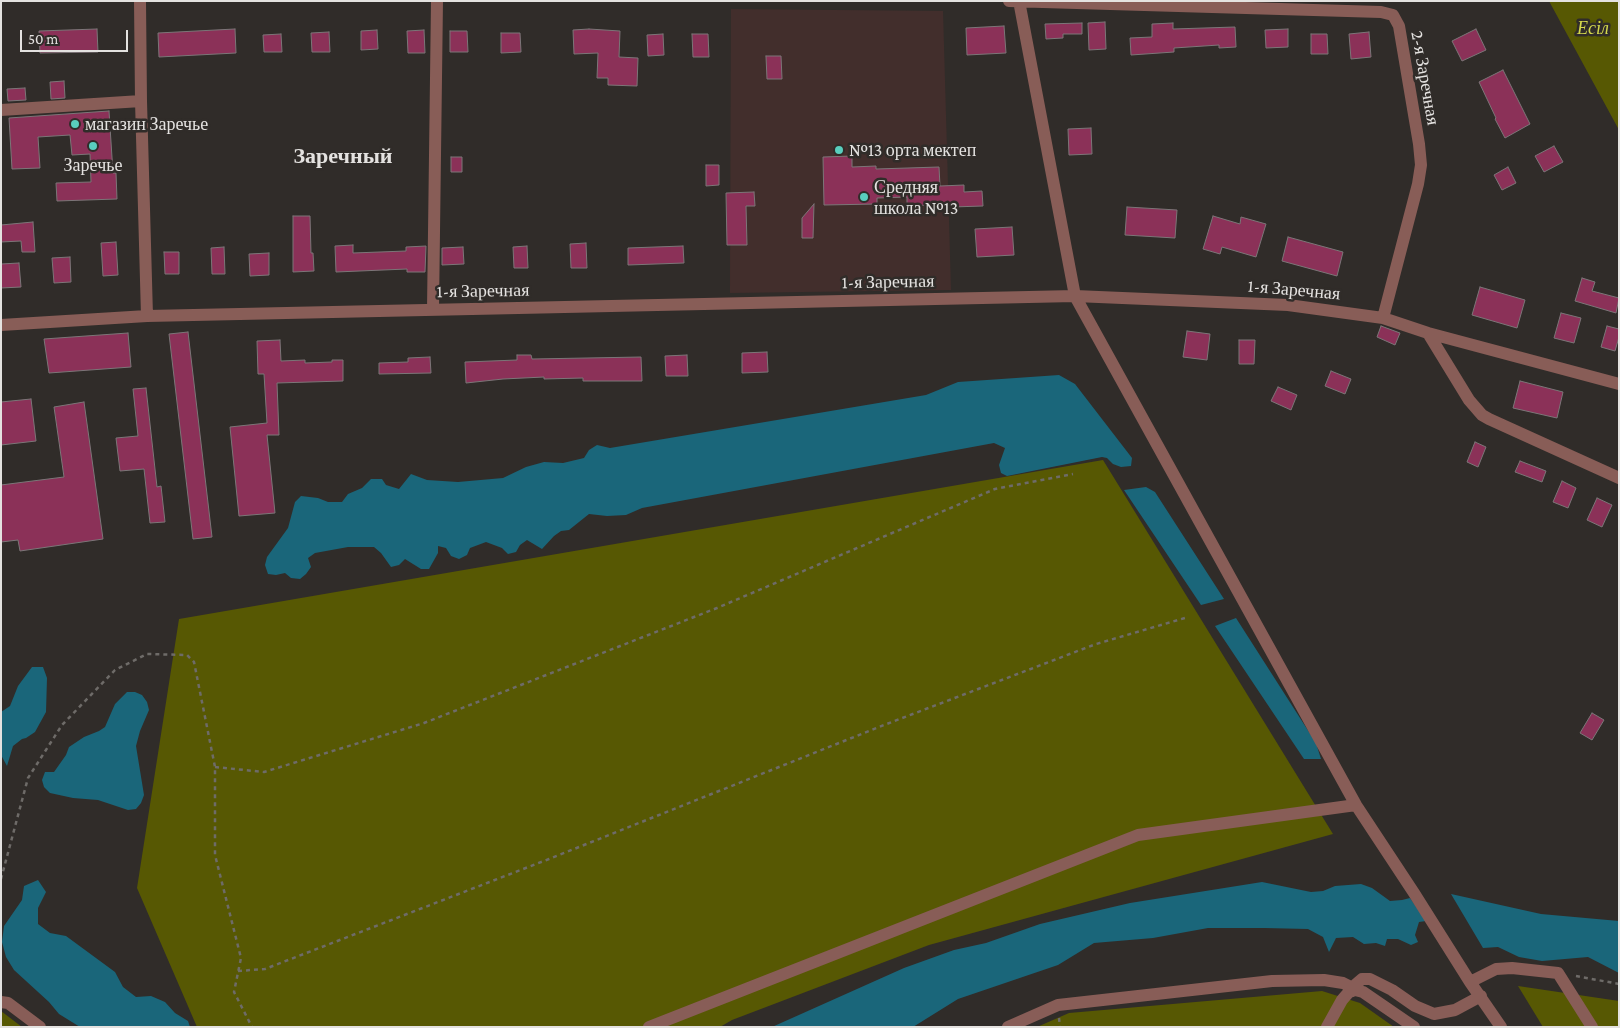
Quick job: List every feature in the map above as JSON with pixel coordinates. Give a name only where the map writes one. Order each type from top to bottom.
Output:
[{"type":"street","points":[[140,1],[147,316]]},
{"type":"street","points":[[432,310],[437,1]]},
{"type":"street","name":"2-я Заречная","points":[[1009,1],[1372,12],[1393,15],[1399,26],[1421,165],[1418,184],[1383,318]]},
{"type":"street","points":[[1019,2],[1075,296],[1356,806],[1501,1027]]},
{"type":"street","points":[[1,110],[141,101]]},
{"type":"street","name":"1-я Заречная","points":[[1,325],[147,316],[1075,296],[1288,305],[1383,318],[1428,333],[1619,384]]},
{"type":"street","points":[[1428,333],[1469,400],[1482,415],[1619,478]]},
{"type":"street","points":[[649,1027],[1138,835],[1356,806]]},
{"type":"street","points":[[1470,982],[1496,969],[1512,968],[1558,973],[1592,1027]]},
{"type":"street","points":[[1326,1027],[1342,1000],[1362,979],[1370,979],[1385,986],[1415,1006],[1434,1014],[1455,1010],[1481,996]]},
{"type":"street","points":[[1008,1027],[1058,1005],[1262,982],[1324,980],[1344,983],[1352,991]]},
{"type":"street","points":[[1352,991],[1363,992],[1414,1027]]},
{"type":"street","points":[[1,1002],[8,1003],[40,1027]]},
{"type":"path","points":[[214,767],[264,772],[424,723],[717,608],[995,488],[1073,474]]},
{"type":"path","points":[[238,971],[265,969],[884,725],[1096,644],[1185,618]]},
{"type":"path","points":[[1,879],[28,778],[62,725],[115,670],[147,654],[187,655],[194,662],[214,767],[215,856],[241,958],[234,992],[252,1027]]},
{"type":"path","points":[[1558,973],[1619,984]]},
{"type":"shaded area","name":"№13 орта мектеп","points":[[731,9],[943,11],[951,290],[730,293]]},
{"type":"green space","name":"Есіл","points":[[1549,1],[1619,1],[1619,130]]},
{"type":"green space","points":[[1103,460],[1333,834],[929,945],[732,1020],[720,1027],[197,1027],[137,888],[179,619]]},
{"type":"green space","points":[[1518,986],[1619,1001],[1619,1027],[1543,1027]]},
{"type":"green space","points":[[1322,991],[1360,1003],[1394,1027],[1037,1027],[1069,1013]]},
{"type":"green space","points":[[1,1011],[22,1027],[1,1027]]},
{"type":"water","points":[[1059,375],[1075,384],[1132,458],[1131,466],[1121,467],[1102,457],[1007,476],[1001,473],[999,465],[1005,448],[994,443],[642,508],[626,515],[607,516],[589,514],[569,530],[561,531],[554,536],[542,549],[527,540],[520,545],[516,552],[508,554],[502,548],[486,542],[470,548],[467,555],[459,559],[451,556],[446,548],[438,546],[438,553],[429,569],[421,569],[405,559],[399,565],[391,567],[374,547],[348,547],[315,553],[308,558],[311,567],[300,579],[291,578],[285,573],[268,574],[265,565],[267,557],[288,528],[295,502],[301,496],[318,498],[328,502],[342,502],[348,494],[362,488],[371,479],[382,479],[386,485],[399,489],[411,474],[427,480],[458,482],[503,478],[526,467],[544,462],[563,463],[584,458],[589,450],[597,445],[610,448],[926,395],[958,382]]},
{"type":"water","points":[[1146,487],[1155,492],[1224,599],[1201,605],[1124,490]]},
{"type":"water","points":[[1236,618],[1316,743],[1321,759],[1304,759],[1215,626]]},
{"type":"water","points":[[32,667],[43,667],[47,678],[46,712],[35,732],[13,746],[7,766],[1,755],[1,712],[10,706],[18,686]]},
{"type":"water","points":[[127,692],[135,692],[142,695],[147,702],[149,710],[136,746],[144,795],[141,803],[136,809],[128,810],[98,800],[73,798],[50,793],[44,787],[42,780],[45,772],[54,772],[66,755],[69,747],[105,727],[115,704]]},
{"type":"water","points":[[38,880],[46,892],[38,908],[38,924],[50,933],[66,936],[115,972],[123,987],[136,997],[151,996],[165,1002],[175,1013],[188,1021],[190,1027],[80,1027],[59,1014],[49,1002],[14,970],[6,957],[2,942],[4,926],[22,900],[24,886]]},
{"type":"water","points":[[1262,882],[1311,892],[1323,891],[1335,886],[1361,884],[1372,888],[1390,901],[1410,898],[1426,921],[1419,922],[1415,935],[1418,942],[1411,945],[1398,939],[1387,939],[1385,946],[1376,943],[1364,944],[1353,937],[1336,938],[1329,952],[1323,937],[1308,929],[1208,928],[1153,938],[1094,943],[1058,965],[958,999],[913,1027],[772,1027],[904,968],[954,950],[986,943],[1040,924],[1130,903]]},
{"type":"water","points":[[1451,894],[1541,914],[1619,921],[1619,973],[1588,957],[1542,961],[1519,957],[1498,947],[1483,948]]},
{"type":"building","points":[[1105,22],[1106,49],[1089,50],[1088,23]]},
{"type":"building","points":[[1082,23],[1082,34],[1063,34],[1063,38],[1046,39],[1045,24]]},
{"type":"building","points":[[1173,23],[1173,29],[1235,27],[1236,47],[1219,48],[1219,45],[1174,48],[1174,52],[1131,55],[1130,38],[1152,37],[1152,24]]},
{"type":"building","points":[[1004,26],[1006,53],[967,55],[966,28]]},
{"type":"building","points":[[97,29],[98,52],[40,53],[39,31]]},
{"type":"building","points":[[235,29],[236,53],[159,57],[158,33]]},
{"type":"building","points":[[1288,29],[1288,47],[1266,48],[1265,30]]},
{"type":"building","points":[[1476,29],[1486,50],[1462,61],[1452,41]]},
{"type":"building","points":[[377,30],[378,49],[361,50],[361,31]]},
{"type":"building","points":[[424,30],[425,53],[408,53],[407,31]]},
{"type":"building","points":[[573,30],[620,31],[619,57],[638,58],[637,86],[608,85],[608,78],[597,78],[598,53],[574,54]]},
{"type":"building","points":[[450,31],[467,31],[468,52],[450,52]]},
{"type":"building","points":[[329,32],[330,52],[312,52],[311,33]]},
{"type":"building","points":[[1369,32],[1371,57],[1351,59],[1349,34]]},
{"type":"building","points":[[501,33],[520,33],[521,52],[501,53]]},
{"type":"building","points":[[281,34],[282,52],[264,52],[263,35]]},
{"type":"building","points":[[663,34],[664,55],[648,56],[647,35]]},
{"type":"building","points":[[692,34],[708,34],[709,57],[693,57]]},
{"type":"building","points":[[1311,34],[1327,34],[1328,54],[1311,54]]},
{"type":"building","points":[[766,56],[781,56],[782,79],[767,79]]},
{"type":"building","points":[[1503,70],[1530,124],[1505,138],[1479,82]]},
{"type":"building","points":[[64,81],[65,98],[51,99],[50,82]]},
{"type":"building","points":[[25,88],[26,100],[8,101],[7,89]]},
{"type":"building","points":[[109,111],[113,173],[116,173],[117,199],[57,201],[56,183],[91,182],[90,154],[72,155],[70,135],[38,137],[40,168],[12,169],[9,118]]},
{"type":"building","points":[[1091,128],[1092,154],[1069,155],[1068,129]]},
{"type":"building","points":[[1554,146],[1563,162],[1544,172],[1535,156]]},
{"type":"building","name":"Средняя школа №13","points":[[852,156],[852,167],[876,166],[876,169],[939,167],[940,186],[964,185],[964,192],[982,191],[983,206],[952,207],[952,204],[907,206],[907,197],[877,198],[877,204],[824,205],[823,157]]},
{"type":"building","points":[[451,157],[462,157],[462,172],[451,172]]},
{"type":"building","points":[[706,165],[719,165],[719,185],[706,186]]},
{"type":"building","points":[[1508,167],[1516,183],[1502,190],[1494,175]]},
{"type":"building","points":[[754,192],[755,206],[746,206],[747,245],[727,245],[726,193]]},
{"type":"building","points":[[814,204],[813,238],[802,238],[802,218]]},
{"type":"building","points":[[1127,207],[1177,210],[1175,238],[1125,235]]},
{"type":"building","points":[[293,216],[310,216],[311,253],[313,253],[314,271],[293,272]]},
{"type":"building","points":[[1213,216],[1240,224],[1241,217],[1266,224],[1256,257],[1222,247],[1220,254],[1203,249]]},
{"type":"building","points":[[33,222],[35,252],[22,252],[21,241],[1,242],[1,225]]},
{"type":"building","points":[[1012,227],[1014,255],[977,257],[975,229]]},
{"type":"building","points":[[1288,237],[1343,252],[1337,276],[1282,261]]},
{"type":"building","points":[[116,242],[118,275],[103,276],[101,243]]},
{"type":"building","points":[[586,243],[587,268],[571,268],[570,244]]},
{"type":"building","points":[[353,245],[353,253],[406,251],[406,247],[426,246],[425,272],[407,272],[407,269],[336,272],[335,246]]},
{"type":"building","points":[[527,246],[528,268],[514,268],[513,247]]},
{"type":"building","points":[[683,246],[684,263],[628,265],[628,248]]},
{"type":"building","points":[[224,247],[225,274],[212,274],[211,248]]},
{"type":"building","points":[[463,247],[464,264],[442,265],[442,248]]},
{"type":"building","points":[[164,252],[179,252],[179,274],[165,274]]},
{"type":"building","points":[[269,253],[269,275],[250,276],[249,254]]},
{"type":"building","points":[[70,257],[71,282],[54,283],[52,258]]},
{"type":"building","points":[[19,263],[21,287],[1,288],[1,264]]},
{"type":"building","points":[[1582,278],[1595,282],[1592,291],[1619,298],[1616,313],[1575,301]]},
{"type":"building","points":[[1480,287],[1525,300],[1517,328],[1472,315]]},
{"type":"building","points":[[1561,313],[1581,318],[1574,343],[1554,338]]},
{"type":"building","points":[[1381,326],[1400,333],[1395,345],[1377,337]]},
{"type":"building","points":[[1607,326],[1619,329],[1615,351],[1601,347]]},
{"type":"building","points":[[1187,331],[1210,334],[1207,360],[1183,357]]},
{"type":"building","points":[[188,332],[212,537],[193,539],[169,334]]},
{"type":"building","points":[[128,333],[131,367],[49,373],[44,339]]},
{"type":"building","points":[[280,340],[281,361],[305,360],[305,363],[343,360],[343,381],[277,383],[279,435],[267,435],[275,513],[239,516],[230,427],[267,423],[264,374],[258,374],[257,341]]},
{"type":"building","points":[[1239,340],[1255,340],[1254,364],[1239,364]]},
{"type":"building","points":[[767,352],[768,372],[742,373],[742,353]]},
{"type":"building","points":[[517,355],[531,355],[532,359],[641,357],[642,381],[583,381],[583,378],[544,379],[544,377],[466,383],[465,362],[517,360]]},
{"type":"building","points":[[687,355],[688,376],[666,376],[665,356]]},
{"type":"building","points":[[430,357],[431,373],[379,374],[379,363],[408,362],[408,358]]},
{"type":"building","points":[[1331,371],[1351,379],[1345,394],[1325,386]]},
{"type":"building","points":[[1520,381],[1563,392],[1557,418],[1513,408]]},
{"type":"building","points":[[1278,387],[1297,395],[1291,410],[1271,401]]},
{"type":"building","points":[[146,388],[157,487],[161,486],[165,522],[150,523],[144,469],[120,471],[116,438],[138,436],[133,389]]},
{"type":"building","points":[[31,399],[36,441],[1,445],[1,402]]},
{"type":"building","points":[[84,402],[103,539],[20,551],[18,540],[1,542],[1,485],[64,477],[54,407]]},
{"type":"building","points":[[1475,442],[1486,447],[1478,467],[1467,462]]},
{"type":"building","points":[[1520,461],[1546,471],[1542,482],[1515,472]]},
{"type":"building","points":[[1562,481],[1576,488],[1568,508],[1553,502]]},
{"type":"building","points":[[1597,498],[1612,505],[1602,527],[1587,520]]},
{"type":"building","points":[[1592,713],[1604,720],[1592,740],[1580,733]]},
{"type":"place","name":"магазин Заречье","points":[[75,124]]},
{"type":"place","name":"Заречье","points":[[93,146]]},
{"type":"place","name":"№13 орта мектеп","points":[[839,150]]},
{"type":"place","name":"Средняя школа №13","points":[[864,197]]},
{"type":"district","name":"Заречный","points":[[343,156]]}]
